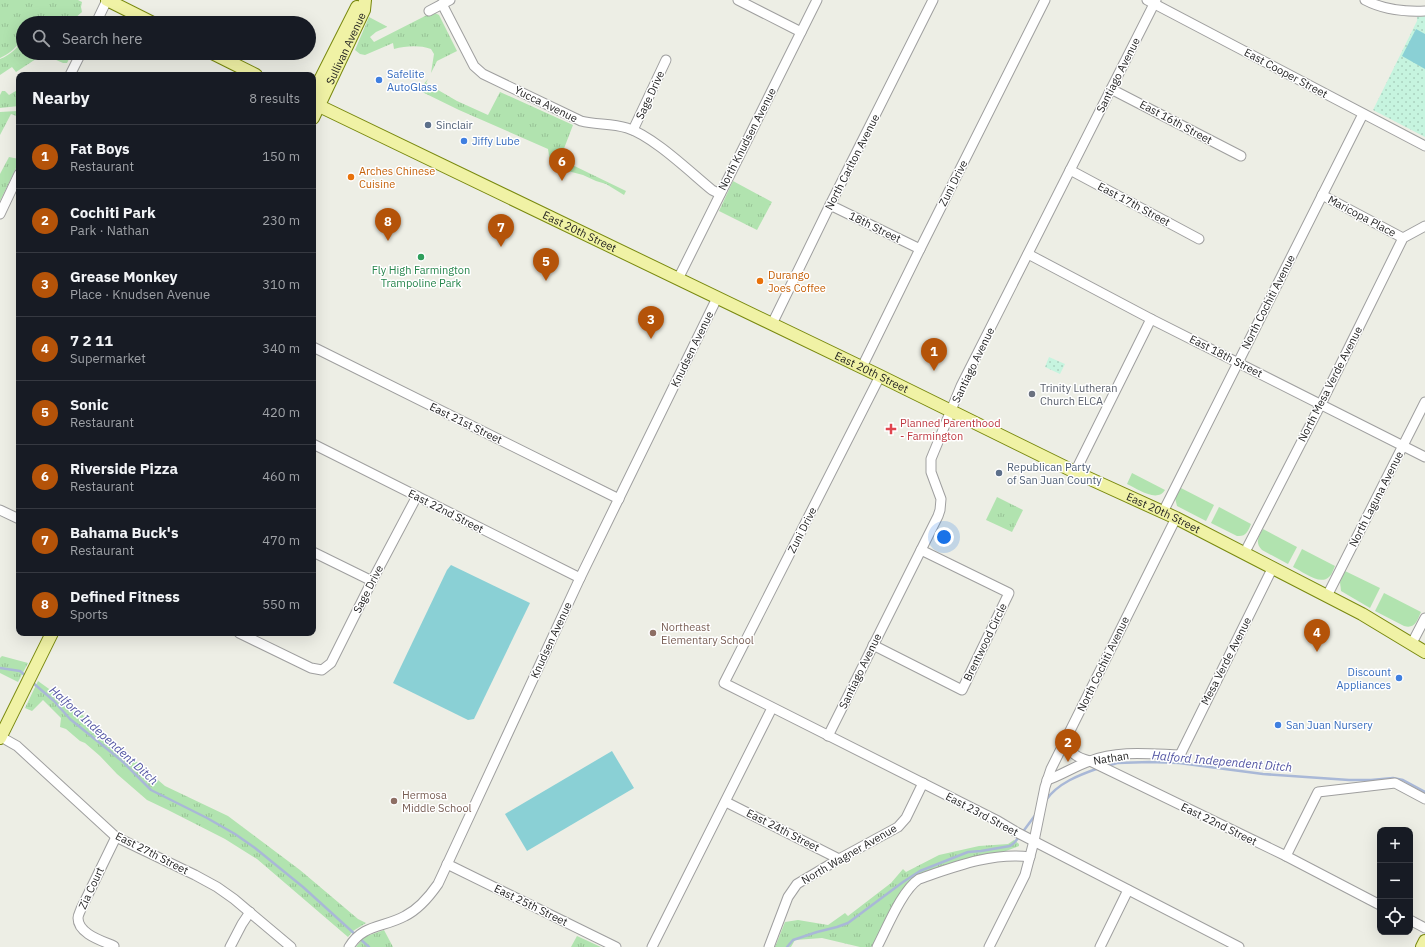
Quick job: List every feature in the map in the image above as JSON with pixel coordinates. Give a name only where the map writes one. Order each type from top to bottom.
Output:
[{"type":"main road","points":[[107,0],[139,16]]},
{"type":"main road","name":"Sullivan Avenue","points":[[316,88],[357,7],[364,0]]},
{"type":"main road","name":"Sullivan Avenue","points":[[316,104],[364,10],[364,0]]},
{"type":"main road","points":[[226,60],[250,72]]},
{"type":"main road","points":[[316,74],[328,63]]},
{"type":"main road","name":"East 20th Street","points":[[316,104],[951,410],[1076,472],[1176,518],[1245,552],[1370,618],[1425,652]]},
{"type":"main road","points":[[0,737],[50,636]]},
{"type":"main road","points":[[1422,947],[1425,942]]},
{"type":"street","points":[[99,16],[107,0]]},
{"type":"street","points":[[429,10],[450,0]]},
{"type":"street","points":[[738,0],[801,32]]},
{"type":"street","name":"North Knudsen Avenue","points":[[678,279],[817,0]]},
{"type":"street","name":"North Carlton Avenue","points":[[772,324],[933,0]]},
{"type":"street","name":"Zuni Drive","points":[[862,367],[1045,0]]},
{"type":"street","points":[[1364,0],[1390,9],[1425,11]]},
{"type":"street","name":"Santiago Avenue","points":[[828,736],[940,510],[941,499],[931,472],[931,459],[960,386],[1111,89],[1152,1]]},
{"type":"street","name":"East Cooper Street","points":[[1152,1],[1425,146]]},
{"type":"street","name":"Yucca Avenue","points":[[442,4],[474,66],[483,74],[581,121],[608,124],[633,130],[648,139],[712,190],[720,194]]},
{"type":"street","points":[[72,72],[78,60]]},
{"type":"street","name":"Sage Drive","points":[[633,130],[666,60]]},
{"type":"street","name":"East 16th Street","points":[[1111,89],[1240,156]]},
{"type":"street","name":"North Cochiti Avenue","points":[[1163,512],[1363,114]]},
{"type":"street","name":"East 17th Street","points":[[1070,170],[1199,238]]},
{"type":"street","points":[[0,214],[16,180]]},
{"type":"street","name":"Maricopa Place","points":[[1322,195],[1403,238]]},
{"type":"street","name":"18th Street","points":[[830,205],[920,249]]},
{"type":"street","points":[[1403,238],[1425,226]]},
{"type":"street","name":"North Mesa Verde Avenue","points":[[1245,552],[1321,404],[1403,238]]},
{"type":"street","name":"East 18th Street","points":[[1028,254],[1151,319],[1425,457]]},
{"type":"street","name":"Knudsen Avenue","points":[[349,947],[357,936],[366,930],[404,916],[421,904],[433,891],[580,578],[717,298]]},
{"type":"street","points":[[1076,472],[1151,319]]},
{"type":"street","name":"East 21st Street","points":[[316,348],[619,499]]},
{"type":"street","name":"Zuni Drive","points":[[724,683],[880,376]]},
{"type":"street","name":"North Laguna Avenue","points":[[1328,596],[1425,402]]},
{"type":"street","name":"East 22nd Street","points":[[316,446],[580,578]]},
{"type":"street","name":"Sage Drive","points":[[244,636],[311,668],[322,670],[331,663],[417,496]]},
{"type":"street","points":[[0,510],[16,518]]},
{"type":"street","name":"North Cochiti Avenue","points":[[989,947],[1025,876],[1047,780],[1176,518]]},
{"type":"street","name":"Brentwood Circle","points":[[873,645],[962,690],[1009,593],[921,550]]},
{"type":"street","points":[[316,553],[372,581]]},
{"type":"street","name":"Mesa Verde Avenue","points":[[1180,755],[1273,567]]},
{"type":"street","points":[[1412,643],[1425,618]]},
{"type":"street","name":"East 23rd Street","points":[[724,683],[998,821],[1239,947]]},
{"type":"street","points":[[652,947],[772,708]]},
{"type":"street","name":"East 27th Street","points":[[0,737],[17,746],[116,837],[208,881],[250,912],[291,947]]},
{"type":"street","name":"East 22nd Street","points":[[1066,739],[1070,750],[1078,758],[1090,760],[1286,856],[1377,903]]},
{"type":"street","name":"Nathan","points":[[1047,780],[1090,760],[1124,754],[1180,755]]},
{"type":"street","points":[[1286,856],[1318,792],[1395,782],[1425,799]]},
{"type":"street","name":"North Wagner Avenue","points":[[769,947],[791,891],[797,884],[898,827],[906,818],[923,783]]},
{"type":"street","name":"East 24th Street","points":[[726,802],[839,859]]},
{"type":"street","name":"Zia Court","points":[[114,946],[88,934],[81,928],[78,919],[81,909],[116,837]]},
{"type":"street","points":[[877,947],[905,893],[912,884],[919,879],[972,861],[1018,855],[1030,856]]},
{"type":"street","name":"East 25th Street","points":[[447,864],[616,947]]},
{"type":"street","points":[[1100,947],[1128,890]]},
{"type":"street","points":[[230,947],[250,912]]},
{"type":"street","points":[[1413,922],[1425,928]]},
{"type":"green space","points":[[0,0],[78,0],[82,2],[82,12],[77,16],[16,16],[16,47],[0,58]]},
{"type":"green space","points":[[431,13],[439,15],[457,51],[437,61],[431,73],[434,54],[431,49],[412,46],[394,49],[393,43],[365,55],[360,54],[355,50],[369,17],[387,27],[376,32],[370,37],[374,42]]},
{"type":"green space","points":[[1425,16],[1425,137],[1373,110],[1417,21],[1417,17]]},
{"type":"green space","points":[[16,48],[16,60],[34,60],[16,72],[12,67],[0,75],[0,59]]},
{"type":"green space","points":[[56,60],[68,60],[67,63]]},
{"type":"green space","points":[[428,79],[426,83],[457,101],[488,115],[500,92],[573,125],[560,159],[626,191],[624,195],[606,184],[583,175],[564,170],[550,161],[548,149],[459,110],[412,87],[421,87]]},
{"type":"green space","points":[[2,91],[5,91],[9,95],[16,91],[16,106],[0,108],[0,95]]},
{"type":"green space","points":[[16,111],[16,116],[11,114],[0,135],[0,112]]},
{"type":"green space","points":[[9,157],[16,158],[16,168],[0,201],[0,174]]},
{"type":"green space","points":[[733,181],[772,202],[757,230],[719,211]]},
{"type":"green space","points":[[1049,357],[1065,364],[1060,374],[1045,367]]},
{"type":"green space","points":[[1132,473],[1165,490],[1162,494],[1152,495],[1136,489],[1127,484]]},
{"type":"green space","points":[[1179,487],[1214,505],[1206,521],[1177,506],[1175,498]]},
{"type":"green space","points":[[997,497],[1023,510],[1012,532],[986,520]]},
{"type":"green space","points":[[1219,507],[1251,524],[1243,536],[1237,536],[1211,523]]},
{"type":"green space","points":[[1263,529],[1297,547],[1288,564],[1262,550],[1258,545],[1258,540]]},
{"type":"green space","points":[[1302,549],[1335,566],[1332,574],[1321,580],[1293,567]]},
{"type":"green space","points":[[1345,571],[1380,588],[1370,608],[1341,591],[1340,582]]},
{"type":"green space","points":[[1384,593],[1421,612],[1415,624],[1408,627],[1404,626],[1375,611]]},
{"type":"green space","points":[[2,656],[28,663],[18,682],[0,673],[0,658]]},
{"type":"green space","points":[[38,681],[70,704],[165,786],[228,816],[300,870],[358,919],[366,923],[353,931],[348,937],[257,859],[225,839],[147,800],[85,743],[80,741],[66,729],[60,727],[61,718],[43,700],[32,711],[25,708]]},
{"type":"green space","points":[[1014,840],[1019,844],[1019,846],[998,854],[976,856],[918,876],[906,885],[882,931],[871,947],[860,947],[822,938],[795,940],[791,947],[775,947],[785,922],[798,920],[828,925],[845,913],[848,916],[891,883],[903,869],[906,872],[939,855],[979,846],[1008,844]]},
{"type":"green space","points":[[384,930],[393,947],[356,947],[364,937]]},
{"type":"green space","points":[[577,936],[601,947],[571,947]]},
{"type":"shaded area","points":[[1416,29],[1425,34],[1425,69],[1402,56]]},
{"type":"shaded area","points":[[451,565],[530,603],[474,719],[468,720],[393,683],[447,570]]},
{"type":"shaded area","points":[[612,751],[634,788],[527,851],[505,814]]},
{"type":"waterway","name":"Halford Independent Ditch","points":[[0,668],[20,671],[27,677]]},
{"type":"waterway","name":"Halford Independent Ditch","points":[[32,682],[54,701],[70,719],[122,761],[151,790],[207,818],[235,834],[255,848],[303,887],[369,947]]},
{"type":"waterway","name":"Halford Independent Ditch","points":[[1107,766],[1117,763],[1179,763],[1263,774],[1349,780],[1393,778],[1403,780],[1425,792]]},
{"type":"waterway","name":"Halford Independent Ditch","points":[[1046,800],[1063,784],[1099,768]]},
{"type":"waterway","name":"Halford Independent Ditch","points":[[1022,833],[1036,814]]},
{"type":"waterway","name":"Halford Independent Ditch","points":[[787,947],[793,940],[848,923],[920,871],[968,852],[1010,846],[1019,837]]},
{"type":"place","name":"Safelite AutoGlass","points":[[379,80]]},
{"type":"place","name":"Sinclair","points":[[428,125]]},
{"type":"place","name":"Jiffy Lube","points":[[464,141]]},
{"type":"place","name":"Arches Chinese Cuisine","points":[[351,177]]},
{"type":"place","name":"Riverside Pizza","points":[[562,181]]},
{"type":"place","name":"Defined Fitness","points":[[388,241]]},
{"type":"place","name":"Bahama Buck's","points":[[501,247]]},
{"type":"place","name":"Fly High Farmington Trampoline Park","points":[[421,257]]},
{"type":"place","name":"Sonic","points":[[546,281]]},
{"type":"place","name":"Durango Joes Coffee","points":[[760,281]]},
{"type":"place","name":"Grease Monkey","points":[[651,339]]},
{"type":"place","name":"Fat Boys","points":[[934,371]]},
{"type":"place","name":"Trinity Lutheran Church ELCA","points":[[1032,394]]},
{"type":"place","name":"Planned Parenthood - Farmington","points":[[891,429]]},
{"type":"place","name":"Republican Party of San Juan County","points":[[999,473]]},
{"type":"place","name":"Northeast Elementary School","points":[[653,633]]},
{"type":"place","name":"7 2 11","points":[[1317,652]]},
{"type":"place","name":"Discount Appliances","points":[[1399,678]]},
{"type":"place","name":"San Juan Nursery","points":[[1278,725]]},
{"type":"place","name":"Cochiti Park","points":[[1068,762]]},
{"type":"place","name":"Hermosa Middle School","points":[[394,801]]}]
